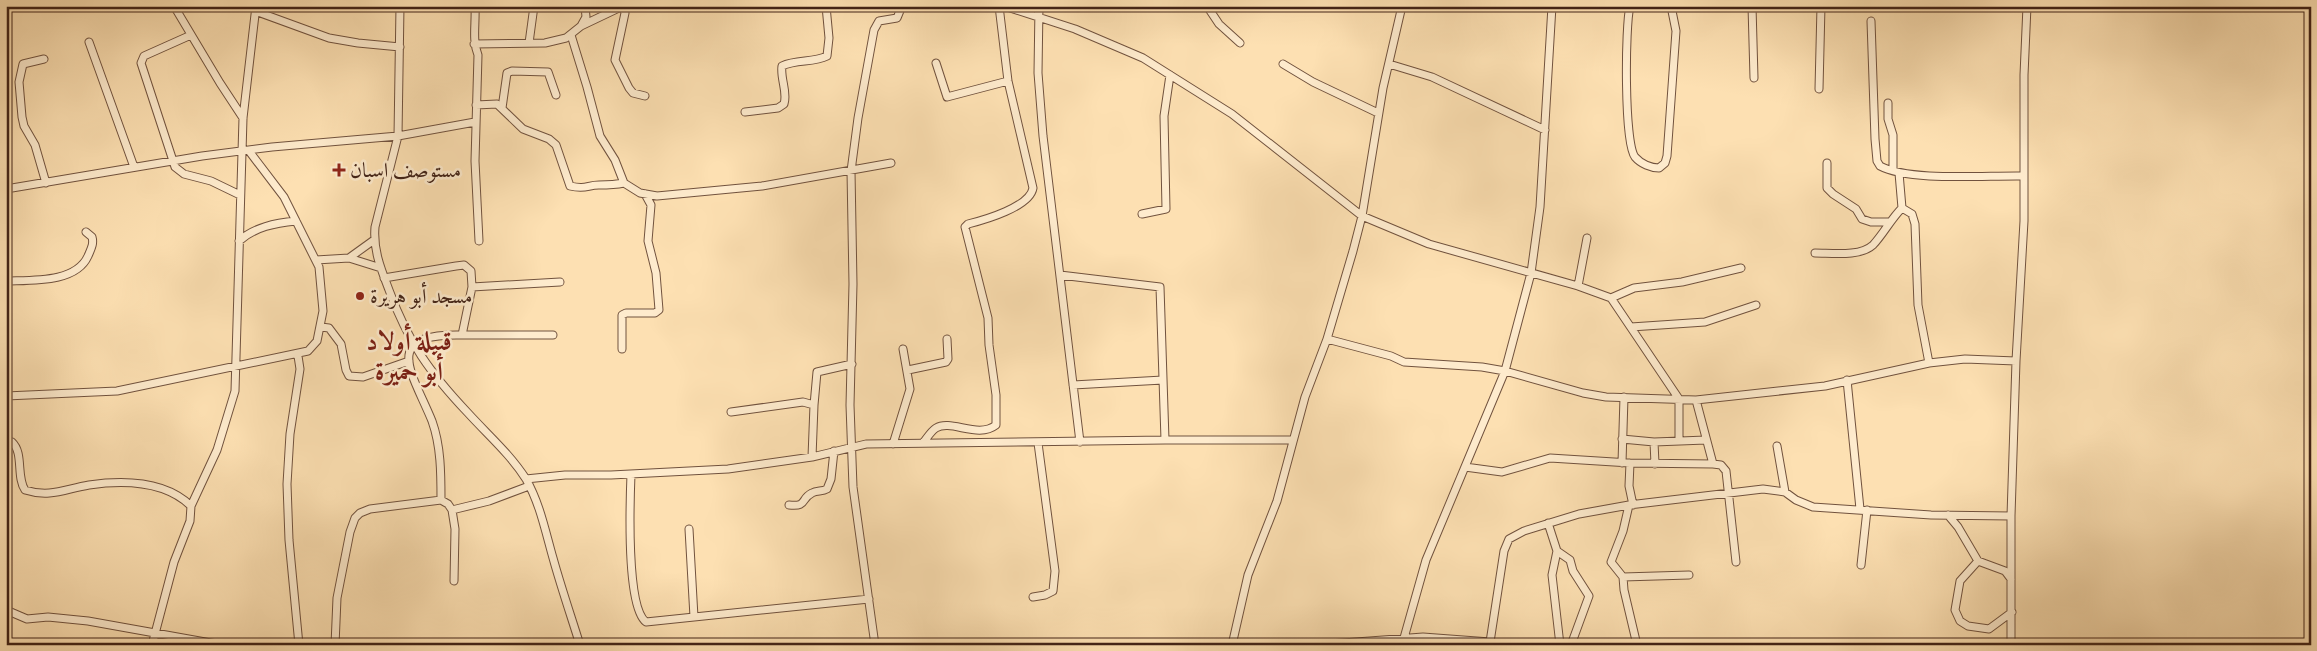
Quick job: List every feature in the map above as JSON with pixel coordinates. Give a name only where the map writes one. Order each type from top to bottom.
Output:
[{"type":"street","points":[[174,6],[220,84],[244,118]]},
{"type":"street","points":[[400,6],[398,136],[377,216],[374,240],[380,268],[412,345],[440,383],[510,456],[527,482],[542,513],[553,558],[580,645]]},
{"type":"street","points":[[475,6],[474,44],[478,55],[475,161],[479,241]]},
{"type":"street","points":[[529,43],[534,6]]},
{"type":"street","points":[[474,44],[556,41],[570,35],[580,26],[586,17],[585,6]]},
{"type":"street","points":[[580,26],[624,6],[625,13],[615,60],[633,93],[645,96]]},
{"type":"street","points":[[745,112],[778,108],[784,104],[782,66],[796,61],[822,59],[827,56],[829,38],[826,6]]},
{"type":"street","points":[[875,645],[853,487],[851,446],[852,171],[858,118],[874,30],[879,21],[897,18],[902,6]]},
{"type":"street","points":[[923,443],[932,432],[943,426],[986,430],[996,425],[996,395],[989,345],[988,318],[965,227],[968,224],[990,218],[1011,208],[1028,198],[1032,191],[1008,81],[999,6]]},
{"type":"street","points":[[1004,6],[1101,39],[1142,58],[1232,114],[1362,216],[1430,244],[1578,286],[1611,298],[1678,399],[1679,441]]},
{"type":"street","points":[[1039,6],[1038,82],[1049,195],[1080,442]]},
{"type":"street","points":[[1207,6],[1220,24],[1240,43]]},
{"type":"street","points":[[1232,645],[1248,575],[1277,501],[1305,397],[1327,339],[1362,216],[1378,113],[1402,6]]},
{"type":"street","points":[[1402,642],[1426,560],[1505,371],[1531,273],[1540,207],[1552,6]]},
{"type":"street","points":[[1630,6],[1627,97],[1630,146],[1635,158],[1650,168],[1659,168],[1665,163],[1668,156],[1676,31],[1671,6]]},
{"type":"street","points":[[1752,6],[1754,78]]},
{"type":"street","points":[[1819,89],[1821,6]]},
{"type":"street","points":[[2011,645],[2016,361],[2024,221],[2024,75],[2027,6]]},
{"type":"street","points":[[152,645],[174,562],[190,521],[191,506],[205,479],[224,433],[235,392],[240,195],[245,151],[244,118],[256,8],[329,38],[400,47]]},
{"type":"street","points":[[1871,21],[1877,161],[1880,166],[1896,172],[2024,176]]},
{"type":"street","points":[[191,35],[146,55],[141,60],[175,167],[184,174],[211,181],[240,195]]},
{"type":"street","points":[[570,35],[587,86],[600,136],[615,160],[624,183]]},
{"type":"street","points":[[89,42],[134,167]]},
{"type":"street","points":[[44,59],[23,64],[19,82],[22,117],[35,145],[46,183]]},
{"type":"street","points":[[936,63],[946,97],[1008,81]]},
{"type":"street","points":[[1283,64],[1313,82],[1378,113]]},
{"type":"street","points":[[1388,64],[1432,77],[1545,130]]},
{"type":"street","points":[[502,108],[507,73],[512,71],[548,72],[556,95]]},
{"type":"street","points":[[1142,214],[1166,209],[1164,116],[1170,75]]},
{"type":"street","points":[[1888,102],[1888,119],[1902,208],[1912,214],[1915,224],[1918,305],[1929,363]]},
{"type":"street","points":[[476,105],[493,103],[502,108],[514,123],[522,129],[549,139],[556,145],[570,186],[585,189],[598,185],[610,186],[624,183],[645,194],[657,196],[762,186],[891,163]]},
{"type":"street","points":[[6,189],[172,161],[245,151],[398,136],[475,122]]},
{"type":"street","points":[[6,396],[117,391],[295,354],[313,348],[321,327],[323,294],[321,274],[296,220],[274,183],[245,151]]},
{"type":"street","points":[[1826,163],[1827,188],[1833,194],[1856,209],[1862,219],[1871,222],[1889,222]]},
{"type":"street","points":[[622,349],[622,315],[626,313],[655,313],[659,310],[656,273],[648,241],[651,205],[645,194]]},
{"type":"street","points":[[1816,253],[1858,252],[1872,246],[1889,222],[1902,208]]},
{"type":"street","points":[[239,241],[258,229],[296,220]]},
{"type":"street","points":[[6,281],[52,277],[76,271],[84,263],[92,246],[92,237],[86,232]]},
{"type":"street","points":[[1578,286],[1587,238]]},
{"type":"street","points":[[348,258],[374,240]]},
{"type":"street","points":[[316,260],[348,258],[380,268]]},
{"type":"street","points":[[384,278],[464,266],[471,271],[472,287],[462,334]]},
{"type":"street","points":[[1611,298],[1634,288],[1682,282],[1740,268]]},
{"type":"street","points":[[1060,275],[1160,287],[1165,440]]},
{"type":"street","points":[[472,287],[560,282]]},
{"type":"street","points":[[1631,327],[1705,322],[1756,305]]},
{"type":"street","points":[[321,327],[329,328],[341,344],[349,376],[363,377],[409,362]]},
{"type":"street","points":[[440,500],[440,469],[436,436],[432,421],[417,391],[409,362],[408,354],[412,345],[428,337],[462,334],[553,335]]},
{"type":"street","points":[[1327,339],[1413,364],[1453,365],[1505,371],[1584,394],[1696,400],[1784,392],[1929,363],[1965,360],[2016,361]]},
{"type":"street","points":[[908,370],[946,362],[948,359],[947,340]]},
{"type":"street","points":[[893,444],[910,389],[903,349]]},
{"type":"street","points":[[295,354],[298,356],[300,369],[290,434],[287,484],[289,540],[299,645]]},
{"type":"street","points":[[812,457],[816,372],[852,364]]},
{"type":"street","points":[[1073,385],[1163,380]]},
{"type":"street","points":[[1847,380],[1864,510],[1862,565]]},
{"type":"street","points":[[1624,397],[1622,439],[1630,486],[1631,505],[1611,562],[1623,577],[1624,590],[1637,645]]},
{"type":"street","points":[[1696,400],[1713,464]]},
{"type":"street","points":[[730,412],[803,402],[814,405]]},
{"type":"street","points":[[1622,439],[1654,442],[1706,440]]},
{"type":"street","points":[[452,510],[490,501],[527,482],[565,475],[728,469],[812,457],[851,446],[923,443],[1293,440]]},
{"type":"street","points":[[6,441],[12,442],[16,447],[21,481],[25,490],[48,494],[91,485],[137,483],[159,487],[181,496],[191,506]]},
{"type":"street","points":[[1654,442],[1655,464]]},
{"type":"street","points":[[1033,597],[1045,595],[1053,591],[1055,571],[1038,443]]},
{"type":"street","points":[[1778,446],[1786,492]]},
{"type":"street","points":[[789,505],[798,506],[804,503],[808,495],[814,491],[827,489],[831,480],[834,451]]},
{"type":"street","points":[[1464,467],[1502,472],[1550,458],[1626,463],[1721,465],[1725,468],[1729,493],[1736,562]]},
{"type":"street","points":[[631,474],[630,549],[635,592],[642,617],[650,622],[869,599]]},
{"type":"street","points":[[1316,645],[1402,642],[1448,638],[1490,644],[1498,588],[1508,542],[1512,536],[1578,514],[1631,505],[1764,489],[1786,492],[1796,500],[1814,507],[1948,515],[2012,516]]},
{"type":"street","points":[[316,645],[335,644],[337,598],[350,532],[355,518],[360,513],[370,509],[440,500],[448,504],[452,510],[455,529],[454,581]]},
{"type":"street","points":[[1948,515],[1958,527],[1978,561],[2005,572],[2012,579]]},
{"type":"street","points":[[1548,523],[1557,550],[1552,569],[1560,645]]},
{"type":"street","points":[[689,529],[694,617]]},
{"type":"street","points":[[1557,550],[1570,560],[1573,571],[1589,596],[1571,645]]},
{"type":"street","points":[[1978,561],[1960,581],[1955,610],[1960,621],[1968,626],[1989,629],[2012,612]]},
{"type":"street","points":[[1623,577],[1690,575]]},
{"type":"street","points":[[6,610],[27,619],[48,617],[88,621],[222,645]]},
{"type":"place","name":"مستوصف اسبان","points":[[339,170]]},
{"type":"place","name":"مسجد أبو هريرة","points":[[360,296]]},
{"type":"district","name":"قبيلة أولاد أبو حميرة","points":[[409,357]]}]
